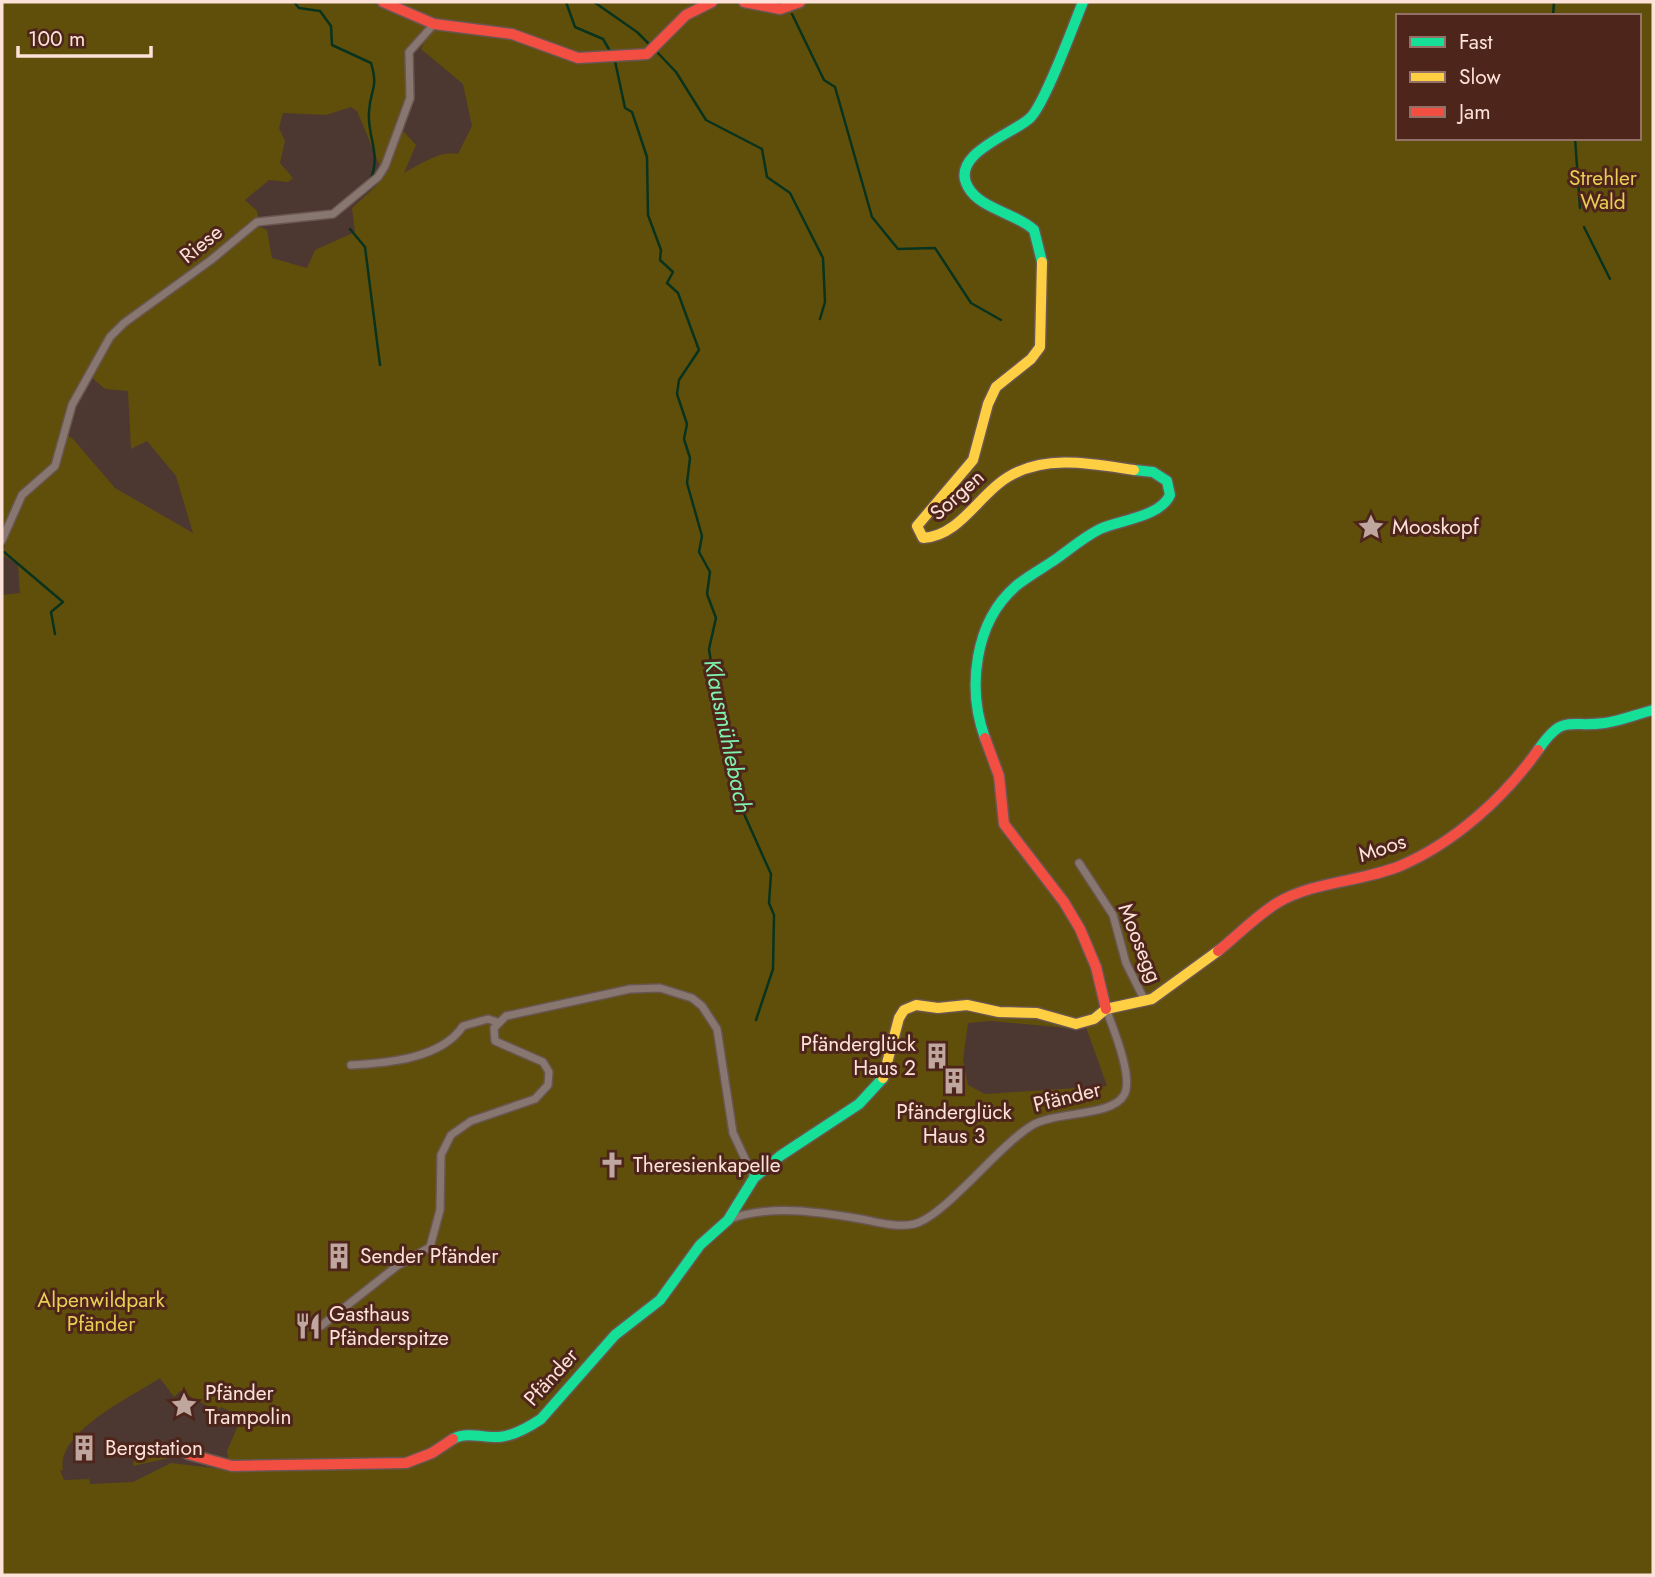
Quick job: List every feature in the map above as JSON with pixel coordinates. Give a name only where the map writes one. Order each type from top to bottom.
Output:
[{"type":"street","points":[[383,2],[433,24],[512,34],[578,58],[649,53],[687,15],[712,2]]},
{"type":"street","points":[[744,2],[776,10],[786,10],[800,2]]},
{"type":"street","name":"Sorgen","points":[[1083,2],[1035,113],[1026,123],[978,152],[965,174],[967,187],[979,200],[1023,220],[1038,237],[1042,257],[1040,347],[1035,357],[1007,376],[994,390],[983,436],[973,459],[953,488],[921,516],[917,526],[923,538],[940,537],[1000,482],[1040,465],[1076,462],[1153,471],[1166,477],[1170,485],[1170,498],[1163,506],[1098,530],[1030,574],[999,604],[987,625],[974,681],[975,703],[999,776],[1004,824],[1038,872],[1064,902],[1080,929],[1096,967],[1105,1009]]},
{"type":"street","name":"Riese","points":[[2,540],[22,495],[55,466],[72,405],[110,337],[124,323],[211,260],[257,222],[333,214],[378,177],[386,166],[410,98],[409,52],[433,24]]},
{"type":"street","name":"Moos","points":[[1105,1009],[1145,1001],[1172,987],[1277,903],[1335,881],[1399,866],[1448,838],[1520,776],[1552,729],[1570,723],[1604,723],[1653,710]]},
{"type":"street","name":"Moosegg","points":[[1079,863],[1113,915],[1126,963],[1145,1001]]},
{"type":"street","points":[[321,1326],[397,1266],[430,1247],[440,1210],[441,1155],[451,1135],[480,1117],[535,1099],[548,1085],[549,1072],[543,1062],[495,1041],[493,1032],[497,1022],[506,1016],[527,1009],[630,989],[660,988],[692,998],[710,1017],[717,1030],[733,1133],[754,1178]]},
{"type":"street","name":"Pfänder","points":[[188,1454],[232,1465],[406,1463],[432,1453],[459,1434],[499,1437],[528,1428],[553,1406],[615,1335],[660,1300],[700,1245],[728,1220],[754,1178],[783,1153],[870,1096],[887,1070],[900,1015],[910,1006],[937,1008],[967,1005],[999,1012],[1037,1013],[1076,1024],[1094,1019],[1105,1009],[1127,1078],[1126,1090],[1120,1102],[1104,1109],[1066,1113],[1033,1124],[995,1153],[927,1219],[905,1226],[802,1211],[757,1213],[728,1220]]},
{"type":"street","points":[[351,1065],[417,1055],[454,1039],[463,1026],[488,1018],[497,1022]]},
{"type":"green space","points":[[2,2],[1653,2],[1653,1575],[2,1575],[2,595],[20,593],[18,565],[2,554],[5,546],[2,540]],"holes":[[[424,42],[421,49],[463,84],[472,126],[458,154],[437,156],[404,173],[416,145],[400,128],[412,56]],[[351,107],[357,111],[380,166],[377,185],[352,208],[355,232],[315,250],[307,268],[272,258],[267,230],[260,227],[257,211],[245,200],[269,180],[288,182],[293,178],[280,163],[285,141],[279,128],[283,113],[326,115]],[[88,374],[105,389],[128,391],[131,449],[147,441],[176,476],[193,533],[115,488],[74,440],[62,431],[71,399]],[[991,1021],[1078,1029],[1086,1027],[1107,1086],[985,1094],[968,1085],[963,1060],[968,1023]],[[160,1378],[174,1397],[180,1391],[217,1411],[221,1407],[236,1414],[239,1423],[227,1451],[230,1470],[171,1463],[133,1482],[90,1484],[89,1479],[64,1480],[60,1470],[63,1470],[64,1456],[71,1442],[83,1429]]]},
{"type":"green space","points":[[150,1443],[173,1447],[178,1456],[133,1466],[135,1450]]},
{"type":"waterway","points":[[294,2],[299,8],[320,11],[331,26],[332,45],[371,63],[374,84],[369,121],[375,161],[371,178]]},
{"type":"waterway","name":"Klausmühlebach","points":[[566,2],[575,27],[603,39],[610,51]]},
{"type":"waterway","name":"Klausmühlebach","points":[[594,2],[637,32],[651,46]]},
{"type":"waterway","points":[[1553,14],[1554,2]]},
{"type":"waterway","points":[[792,14],[824,80],[835,87],[872,217],[898,249],[935,248],[971,303],[1001,320]]},
{"type":"waterway","name":"Klausmühlebach","points":[[656,51],[676,72],[706,120],[762,149],[767,177],[790,193],[823,258],[825,302],[820,319]]},
{"type":"waterway","name":"Klausmühlebach","points":[[615,61],[625,108],[632,112],[647,157],[648,215],[661,250],[660,260],[673,272],[667,283],[678,293],[699,350],[679,380],[677,394],[687,424],[684,439],[690,458],[687,483],[702,536],[699,552],[710,572],[707,594],[716,618],[709,649],[715,689],[725,707],[723,729],[729,742],[733,765],[740,776],[740,805],[771,874],[769,903],[774,915],[773,969],[756,1020]]},
{"type":"waterway","points":[[1575,140],[1580,208]]},
{"type":"waterway","points":[[1584,227],[1610,279]]},
{"type":"waterway","points":[[350,229],[365,247],[380,365]]},
{"type":"waterway","points":[[4,552],[63,602],[51,612],[55,634]]},
{"type":"traffic: fast","points":[[1042,262],[1034,230],[981,201],[968,187],[965,175],[967,165],[975,155],[1022,124],[1036,110],[1051,81],[1083,2]]},
{"type":"traffic: fast","points":[[985,738],[979,719],[976,678],[978,657],[991,618],[1016,586],[1083,539],[1100,529],[1149,513],[1165,502],[1170,495],[1167,481],[1153,472],[1134,470]]},
{"type":"traffic: fast","points":[[1538,750],[1554,731],[1567,724],[1611,722],[1653,710]]},
{"type":"traffic: fast","points":[[453,1439],[469,1435],[505,1436],[521,1431],[541,1419],[615,1335],[660,1300],[700,1245],[728,1220],[754,1178],[780,1156],[859,1104],[883,1078]]},
{"type":"traffic: slow","points":[[1042,262],[1040,347],[1031,359],[996,387],[988,404],[973,460],[917,526],[923,538],[948,530],[998,484],[1038,465],[1070,463],[1134,470]]},
{"type":"traffic: slow","points":[[883,1078],[899,1018],[904,1010],[916,1005],[938,1008],[967,1005],[999,1012],[1037,1013],[1076,1024],[1094,1019],[1106,1009],[1152,999],[1218,951]]},
{"type":"traffic: jam","points":[[383,2],[434,24],[512,34],[578,58],[647,54],[686,15],[712,2]]},
{"type":"traffic: jam","points":[[744,2],[780,9],[800,2]]},
{"type":"traffic: jam","points":[[985,738],[999,776],[1004,824],[1064,902],[1080,929],[1096,967],[1106,1009]]},
{"type":"traffic: jam","points":[[1218,951],[1262,914],[1291,896],[1400,866],[1440,845],[1494,801],[1538,750]]},
{"type":"traffic: jam","points":[[188,1454],[232,1466],[406,1463],[432,1453],[453,1439]]},
{"type":"place","name":"Mooskopf","points":[[1371,527]]},
{"type":"place","name":"Pfänderglück Haus 2","points":[[937,1056]]},
{"type":"place","name":"Pfänderglück Haus 3","points":[[954,1081]]},
{"type":"place","name":"Theresienkapelle","points":[[612,1165]]},
{"type":"place","name":"Sender Pfänder","points":[[339,1256]]},
{"type":"place","name":"Gasthaus Pfänderspitze","points":[[308,1326]]},
{"type":"place","name":"Pfänder Trampolin","points":[[184,1405]]},
{"type":"place","name":"Bergstation","points":[[84,1448]]},
{"type":"park label","name":"Strehler Wald","points":[[1603,190]]},
{"type":"park label","name":"Alpenwildpark Pfänder","points":[[101,1312]]}]
